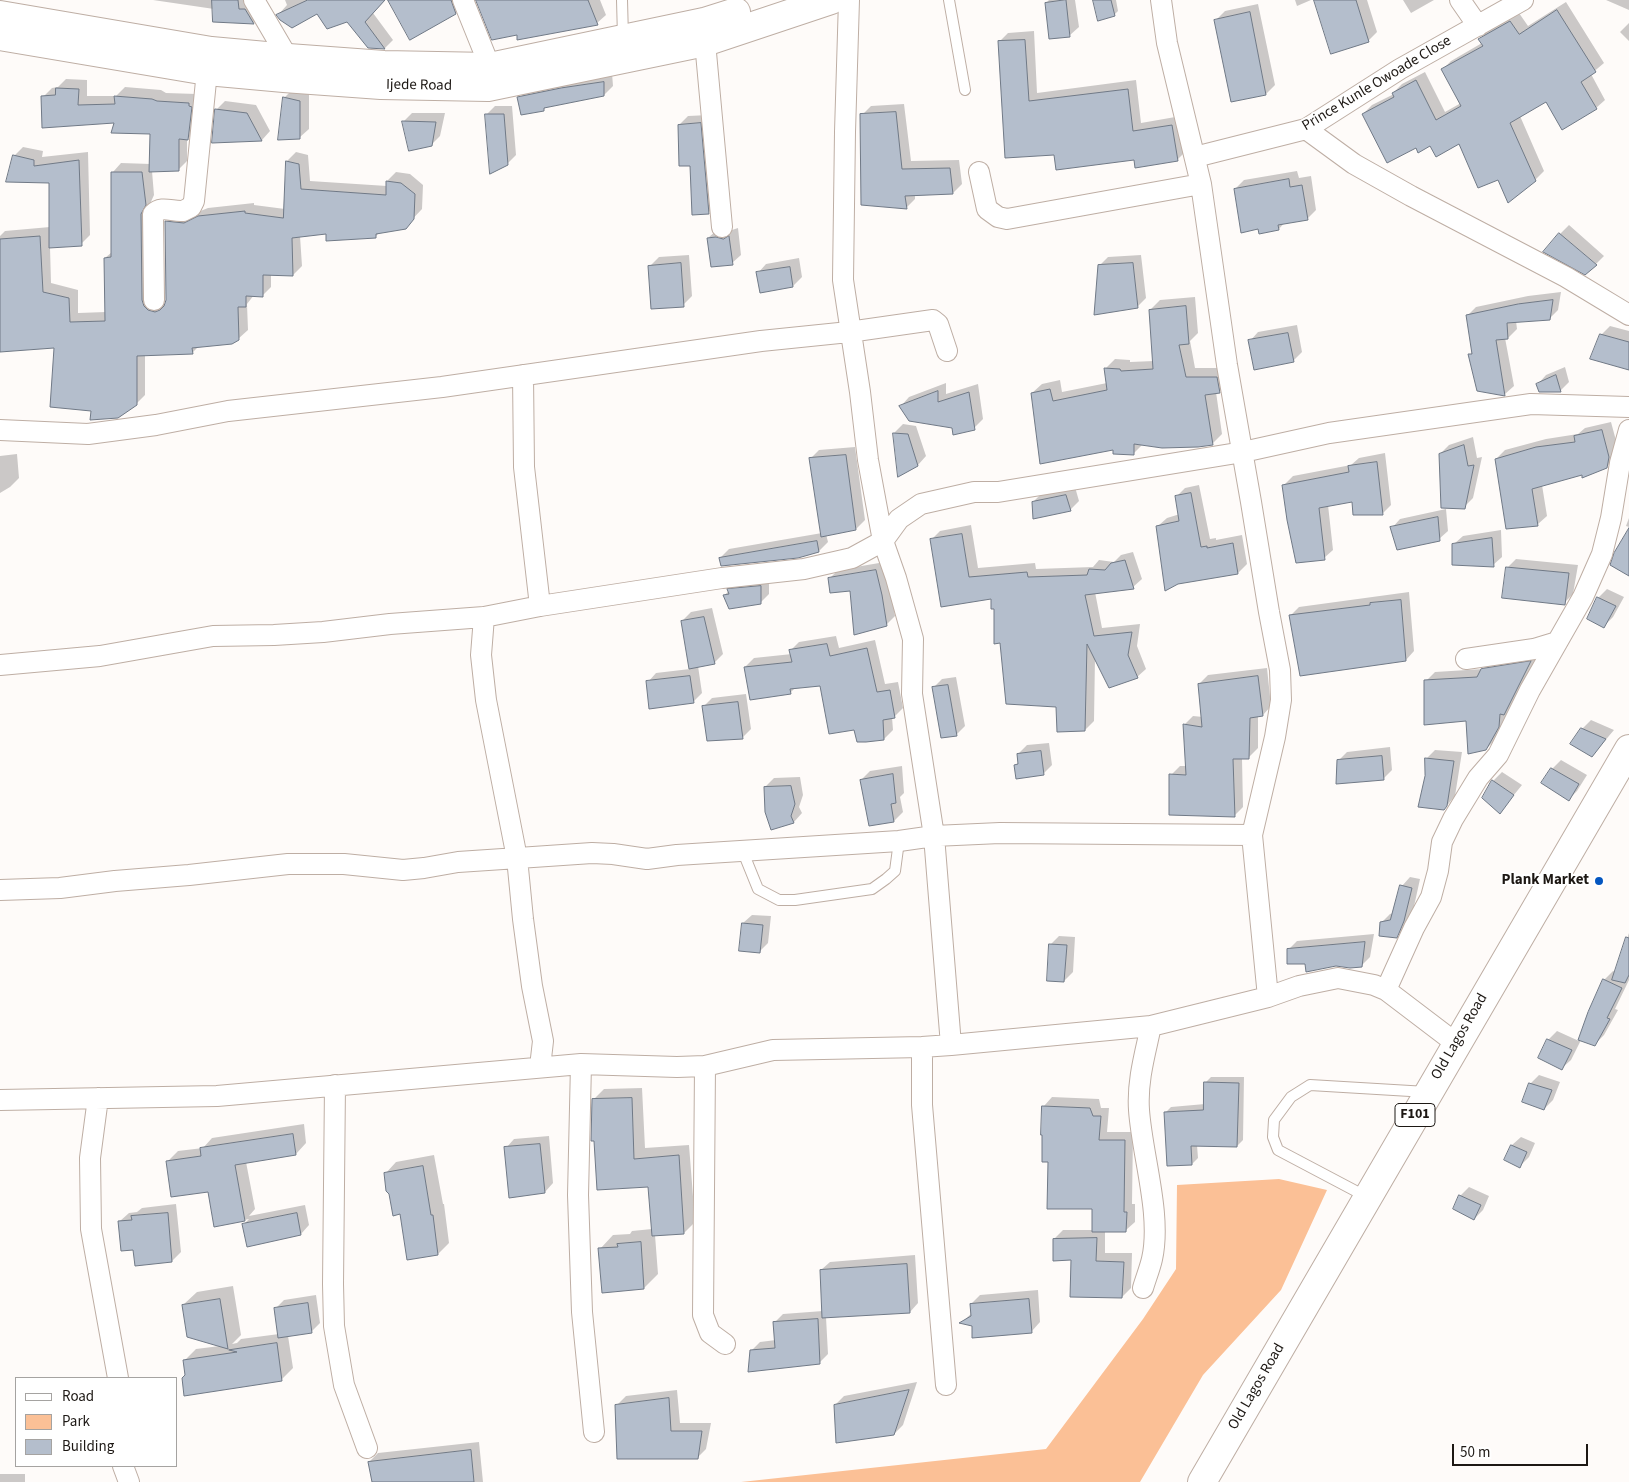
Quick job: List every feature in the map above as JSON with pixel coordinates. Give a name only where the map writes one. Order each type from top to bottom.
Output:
[{"type":"main road","name":"Ijede Road","points":[[0,15],[211,51],[384,65],[490,67],[704,22],[771,0]]},
{"type":"main road","name":"Ijede Road","points":[[0,36],[207,71],[381,85],[488,87],[705,42],[830,0]]},
{"type":"main road","name":"Old Lagos Road","points":[[1202,1482],[1629,748]]},
{"type":"street","points":[[254,0],[288,58]]},
{"type":"street","points":[[463,0],[490,67]]},
{"type":"street","points":[[849,0],[843,280],[868,460],[883,541],[896,578],[913,639],[912,694],[934,836],[951,1045]]},
{"type":"street","points":[[1161,0],[1167,43],[1201,184],[1227,365],[1280,670],[1281,700],[1275,737],[1252,836],[1268,997]]},
{"type":"street","points":[[1460,0],[1478,26]]},
{"type":"street","name":"Prince Kunle Owoade Close","points":[[1195,157],[1306,129],[1400,69],[1523,0]]},
{"type":"street","points":[[705,42],[722,227]]},
{"type":"street","points":[[154,300],[153,214],[157,210],[164,209],[184,211],[191,207],[194,201],[207,71]]},
{"type":"street","points":[[1306,129],[1354,164],[1566,277],[1629,315]]},
{"type":"street","points":[[979,172],[987,209],[998,217],[1006,219],[1201,184]]},
{"type":"street","points":[[0,430],[88,434],[156,425],[228,411],[279,404],[442,388],[761,341],[849,332],[933,320],[938,324],[947,352]]},
{"type":"street","points":[[523,375],[524,467],[540,606]]},
{"type":"street","points":[[0,665],[100,656],[213,636],[284,635],[484,617],[540,606],[722,578],[804,568],[852,558],[883,541],[899,519],[921,504],[974,492],[998,492],[1243,452],[1329,433],[1532,404],[1629,407]]},
{"type":"street","points":[[1386,990],[1414,928],[1431,897],[1438,871],[1442,842],[1453,819],[1478,778],[1498,755],[1557,642],[1583,597],[1602,554],[1611,518],[1620,463],[1629,430]]},
{"type":"street","points":[[484,617],[481,655],[486,700],[517,858],[532,986],[543,1041],[540,1067]]},
{"type":"street","points":[[1466,660],[1534,649],[1557,642]]},
{"type":"street","points":[[0,890],[60,888],[288,864],[344,864],[403,870],[458,862],[592,853],[647,859],[899,841],[934,836],[1000,833],[1252,836]]},
{"type":"street","points":[[0,1100],[217,1096],[581,1064],[705,1066],[773,1050],[951,1045],[1151,1026],[1268,997],[1299,986],[1338,978],[1374,985],[1386,990],[1456,1044]]},
{"type":"street","points":[[1143,1288],[1152,1258],[1154,1237],[1153,1212],[1139,1110],[1140,1081],[1151,1026]]},
{"type":"street","points":[[922,1047],[922,1105],[946,1385]]},
{"type":"street","points":[[581,1064],[578,1195],[582,1312],[594,1432]]},
{"type":"street","points":[[705,1066],[703,1315],[710,1333],[725,1344]]},
{"type":"street","points":[[335,1085],[334,1326],[344,1385],[367,1448]]},
{"type":"street","points":[[98,1098],[90,1158],[92,1229],[118,1377]]},
{"type":"street","points":[[123,1467],[129,1482]]},
{"type":"lane","points":[[622,0],[623,40]]},
{"type":"lane","points":[[949,0],[965,90]]},
{"type":"lane","points":[[743,852],[758,889],[779,900],[796,900],[872,889],[895,871],[899,841]]},
{"type":"lane","points":[[1367,1197],[1278,1150],[1273,1137],[1274,1120],[1291,1097],[1310,1085],[1428,1092]]},
{"type":"green space","points":[[1279,1179],[1327,1190],[1281,1290],[1203,1375],[1140,1482],[741,1482],[1046,1449],[1143,1319],[1176,1269],[1177,1185]]},
{"type":"building","points":[[212,0],[238,0],[239,9],[245,9],[254,24],[213,22]]},
{"type":"building","points":[[308,0],[385,0],[365,22],[385,49],[368,48],[347,22],[327,29],[317,14],[292,28],[276,15]]},
{"type":"building","points":[[388,0],[451,0],[456,14],[410,40]]},
{"type":"building","points":[[476,0],[588,0],[598,25],[517,40],[517,35],[492,40]]},
{"type":"building","points":[[1066,0],[1070,37],[1049,39],[1045,3]]},
{"type":"building","points":[[1093,0],[1111,0],[1115,16],[1098,21]]},
{"type":"building","points":[[1314,0],[1356,0],[1369,42],[1331,54]]},
{"type":"building","points":[[1557,10],[1596,72],[1581,82],[1597,109],[1562,130],[1546,102],[1510,123],[1536,181],[1508,203],[1498,180],[1478,188],[1459,144],[1436,157],[1430,146],[1418,153],[1416,148],[1387,163],[1362,114],[1394,97],[1392,93],[1416,80],[1436,120],[1461,106],[1441,69],[1483,46],[1478,39],[1510,21],[1519,34]]},
{"type":"building","points":[[1250,12],[1266,95],[1231,102],[1214,20]]},
{"type":"building","points":[[1025,40],[1029,101],[1128,89],[1133,131],[1172,125],[1178,161],[1135,168],[1134,160],[1056,170],[1054,155],[1005,158],[998,41]]},
{"type":"building","points":[[604,82],[604,96],[544,108],[544,111],[521,115],[517,97]]},
{"type":"building","points":[[56,88],[79,89],[78,105],[115,104],[114,96],[189,103],[189,106],[192,107],[188,140],[179,139],[179,171],[149,172],[150,134],[111,133],[114,123],[42,128],[41,96],[55,95]]},
{"type":"building","points":[[283,97],[300,101],[300,139],[278,140]]},
{"type":"building","points":[[215,109],[247,113],[262,141],[212,143]]},
{"type":"building","points":[[896,112],[902,169],[950,168],[953,194],[905,196],[907,209],[861,205],[860,114]]},
{"type":"building","points":[[485,114],[504,114],[508,165],[490,174]]},
{"type":"building","points":[[402,121],[436,122],[432,146],[409,151]]},
{"type":"building","points":[[701,123],[709,214],[692,215],[690,166],[679,166],[678,125]]},
{"type":"building","points":[[13,155],[34,160],[34,166],[79,160],[82,246],[49,248],[49,183],[6,182]]},
{"type":"building","points":[[286,161],[299,164],[301,189],[386,195],[386,181],[401,183],[415,194],[414,219],[406,229],[376,234],[376,238],[326,241],[326,234],[292,238],[293,276],[263,275],[263,297],[246,296],[246,307],[238,307],[239,340],[232,344],[192,348],[193,354],[137,356],[137,405],[118,418],[90,420],[91,411],[50,407],[54,348],[0,352],[0,239],[40,236],[43,292],[69,298],[70,322],[105,321],[104,258],[111,257],[111,172],[142,172],[146,205],[141,214],[142,300],[148,310],[155,312],[164,306],[166,300],[165,221],[184,223],[198,216],[245,211],[245,213],[283,218]]},
{"type":"building","points":[[1289,179],[1290,187],[1302,185],[1308,220],[1278,225],[1279,230],[1259,234],[1258,229],[1241,233],[1234,189]]},
{"type":"building","points":[[1559,233],[1597,265],[1585,275],[1543,252]]},
{"type":"building","points":[[729,236],[733,265],[711,267],[707,238],[716,237],[723,239]]},
{"type":"building","points":[[681,263],[684,307],[651,309],[648,266]]},
{"type":"building","points":[[1133,263],[1138,308],[1094,315],[1098,265]]},
{"type":"building","points":[[790,267],[793,287],[760,293],[756,272]]},
{"type":"building","points":[[1553,300],[1550,320],[1507,323],[1508,339],[1496,340],[1505,396],[1477,391],[1468,354],[1472,354],[1466,315],[1518,304]]},
{"type":"building","points":[[1186,306],[1189,344],[1179,345],[1186,377],[1217,377],[1220,393],[1205,395],[1213,445],[1162,448],[1134,444],[1134,455],[1113,454],[1113,450],[1040,464],[1031,393],[1050,389],[1053,401],[1107,390],[1104,368],[1120,369],[1121,371],[1153,369],[1149,310]]},
{"type":"building","points":[[1288,333],[1294,362],[1254,370],[1248,340]]},
{"type":"building","points":[[1600,334],[1629,342],[1629,370],[1590,359]]},
{"type":"building","points":[[1556,375],[1561,392],[1539,392],[1536,384]]},
{"type":"building","points":[[938,391],[938,402],[969,392],[975,430],[953,435],[952,428],[909,421],[899,406]]},
{"type":"building","points":[[1602,430],[1609,457],[1607,468],[1582,478],[1582,475],[1532,489],[1538,526],[1506,529],[1495,459],[1536,447],[1575,442],[1574,436]]},
{"type":"building","points":[[893,433],[908,434],[918,466],[898,477]]},
{"type":"building","points":[[1464,445],[1468,466],[1474,465],[1465,509],[1441,508],[1439,454]]},
{"type":"building","points":[[846,455],[856,530],[821,537],[809,458]]},
{"type":"building","points":[[1377,462],[1383,515],[1353,515],[1352,502],[1319,508],[1325,560],[1296,563],[1282,485],[1349,472],[1348,466]]},
{"type":"building","points":[[1191,493],[1201,547],[1207,546],[1207,548],[1233,543],[1238,574],[1178,584],[1165,591],[1156,526],[1179,521],[1175,496]]},
{"type":"building","points":[[1066,495],[1071,511],[1033,519],[1032,502]]},
{"type":"building","points":[[1438,517],[1440,541],[1397,550],[1390,527]]},
{"type":"building","points":[[1629,528],[1629,576],[1610,565],[1614,553]]},
{"type":"building","points":[[962,534],[969,577],[1027,572],[1028,577],[1087,575],[1089,569],[1105,570],[1111,563],[1125,560],[1134,589],[1085,595],[1094,636],[1132,632],[1128,655],[1138,678],[1109,688],[1087,644],[1085,731],[1057,732],[1056,707],[1006,704],[1000,643],[994,644],[994,609],[991,609],[991,599],[941,607],[930,539]]},
{"type":"building","points":[[1492,538],[1494,567],[1452,565],[1452,544]]},
{"type":"building","points":[[817,541],[819,552],[798,558],[721,566],[719,558]]},
{"type":"building","points":[[1506,567],[1569,573],[1565,605],[1502,598]]},
{"type":"building","points":[[876,570],[887,626],[854,635],[850,591],[830,593],[828,578]]},
{"type":"building","points":[[761,586],[761,604],[729,609],[723,595],[729,594],[727,589]]},
{"type":"building","points":[[1597,597],[1616,606],[1604,628],[1587,619]]},
{"type":"building","points":[[1401,600],[1406,661],[1300,676],[1289,615]]},
{"type":"building","points":[[704,617],[715,664],[689,669],[681,621]]},
{"type":"building","points":[[827,644],[830,656],[867,648],[877,692],[890,690],[895,718],[883,720],[884,740],[857,742],[854,730],[829,734],[820,686],[790,689],[791,694],[750,700],[744,667],[792,662],[789,650]]},
{"type":"building","points":[[1531,661],[1504,715],[1500,714],[1499,727],[1486,750],[1468,754],[1466,721],[1424,725],[1424,680],[1477,677],[1481,669]]},
{"type":"building","points":[[690,676],[694,703],[649,709],[646,681]]},
{"type":"building","points":[[1258,676],[1263,716],[1250,718],[1249,759],[1233,759],[1235,817],[1169,815],[1169,774],[1186,775],[1183,724],[1202,727],[1198,684]]},
{"type":"building","points":[[948,685],[957,736],[941,738],[932,687]]},
{"type":"building","points":[[738,702],[743,739],[707,741],[702,706]]},
{"type":"building","points":[[1581,728],[1606,739],[1592,757],[1570,744]]},
{"type":"building","points":[[1041,751],[1044,775],[1016,779],[1014,765],[1018,764],[1017,754]]},
{"type":"building","points":[[1382,756],[1384,780],[1336,784],[1337,760]]},
{"type":"building","points":[[1425,758],[1454,761],[1447,806],[1444,810],[1418,807],[1425,776]]},
{"type":"building","points":[[1551,768],[1579,784],[1569,801],[1541,783]]},
{"type":"building","points":[[893,774],[896,803],[891,804],[894,822],[869,826],[860,780]]},
{"type":"building","points":[[1492,780],[1514,795],[1500,814],[1482,798]]},
{"type":"building","points":[[791,786],[795,804],[791,816],[794,823],[771,830],[765,812],[764,787]]},
{"type":"building","points":[[1400,885],[1412,888],[1404,921],[1397,938],[1379,936],[1380,922],[1390,920]]},
{"type":"building","points":[[742,923],[763,925],[760,953],[739,951]]},
{"type":"building","points":[[1626,937],[1629,938],[1629,975],[1625,983],[1612,980]]},
{"type":"building","points":[[1365,942],[1362,967],[1336,966],[1306,972],[1305,964],[1287,964],[1287,949]]},
{"type":"building","points":[[1049,944],[1067,945],[1064,982],[1047,981]]},
{"type":"building","points":[[1603,979],[1622,988],[1607,1018],[1610,1019],[1595,1046],[1578,1040]]},
{"type":"building","points":[[1547,1039],[1572,1050],[1562,1070],[1538,1058]]},
{"type":"building","points":[[1204,1082],[1239,1083],[1237,1147],[1191,1146],[1192,1165],[1167,1166],[1164,1112],[1203,1110]]},
{"type":"building","points":[[1529,1083],[1552,1090],[1544,1110],[1522,1102]]},
{"type":"building","points":[[632,1098],[634,1159],[679,1155],[684,1234],[652,1236],[648,1187],[597,1190],[594,1141],[591,1141],[592,1099]]},
{"type":"building","points":[[1042,1106],[1090,1108],[1093,1116],[1101,1116],[1099,1140],[1125,1140],[1124,1212],[1127,1212],[1126,1232],[1092,1232],[1092,1209],[1047,1209],[1048,1162],[1042,1162]]},
{"type":"building","points":[[293,1134],[296,1155],[235,1165],[245,1221],[214,1227],[208,1192],[171,1197],[166,1161],[201,1156],[200,1148]]},
{"type":"building","points":[[540,1144],[545,1193],[509,1198],[504,1147]]},
{"type":"building","points":[[1511,1145],[1527,1152],[1520,1168],[1504,1160]]},
{"type":"building","points":[[423,1166],[431,1215],[433,1215],[438,1255],[407,1260],[400,1214],[393,1216],[389,1194],[386,1191],[384,1173]]},
{"type":"building","points":[[1459,1195],[1481,1205],[1474,1220],[1453,1209]]},
{"type":"building","points":[[168,1213],[172,1262],[135,1266],[133,1250],[121,1251],[118,1221],[132,1220],[131,1216]]},
{"type":"building","points":[[297,1213],[301,1235],[247,1247],[242,1224]]},
{"type":"building","points":[[1097,1238],[1096,1261],[1124,1262],[1122,1298],[1070,1297],[1071,1260],[1053,1261],[1053,1239]]},
{"type":"building","points":[[641,1242],[644,1289],[602,1293],[598,1248],[618,1247],[617,1244]]},
{"type":"building","points":[[907,1264],[910,1313],[822,1318],[820,1270]]},
{"type":"building","points":[[220,1299],[228,1349],[187,1337],[182,1305]]},
{"type":"building","points":[[1029,1299],[1032,1333],[972,1338],[972,1326],[959,1323],[971,1316],[970,1304]]},
{"type":"building","points":[[308,1303],[312,1333],[278,1338],[274,1308]]},
{"type":"building","points":[[818,1319],[820,1364],[748,1372],[750,1350],[775,1348],[773,1322]]},
{"type":"building","points":[[277,1343],[282,1381],[184,1396],[182,1378],[185,1375],[183,1360],[237,1352],[229,1350]]},
{"type":"building","points":[[909,1390],[894,1435],[836,1443],[834,1405]]},
{"type":"building","points":[[669,1398],[671,1431],[702,1431],[698,1459],[617,1459],[615,1405]]},
{"type":"building","points":[[471,1450],[474,1482],[372,1482],[368,1462]]},
{"type":"place","name":"Plank Market","points":[[1599,881]]}]
